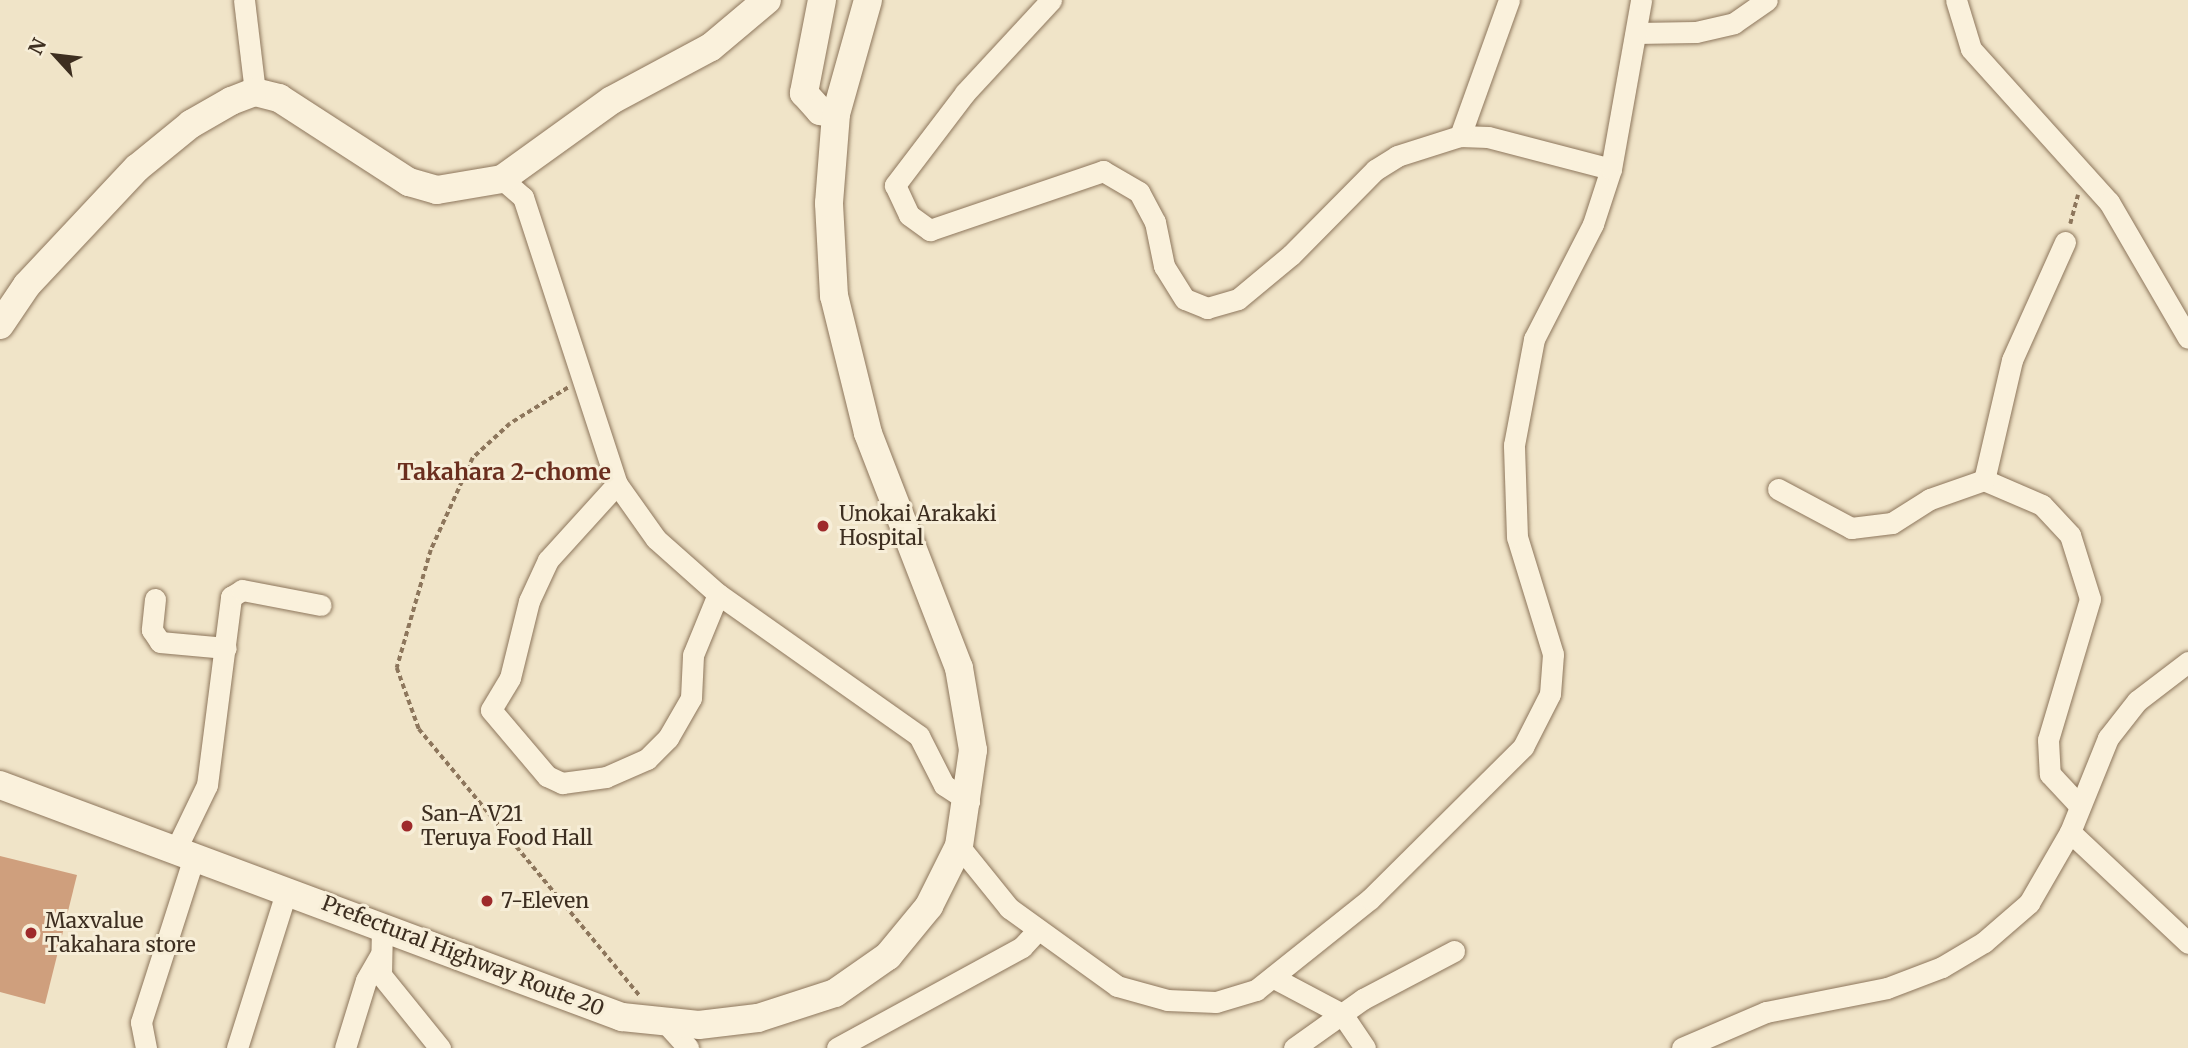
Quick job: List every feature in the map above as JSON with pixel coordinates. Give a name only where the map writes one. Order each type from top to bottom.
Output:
[{"type":"main road","points":[[0,325],[26,285],[137,168],[191,124],[255,92],[279,99],[409,182],[437,190],[502,179],[612,100],[711,47],[767,0]]},
{"type":"main road","points":[[822,0],[804,93],[820,111],[836,114]]},
{"type":"main road","name":"Prefectural Highway Route 20","points":[[0,785],[186,850],[622,1017],[699,1025],[758,1018],[835,993],[910,933],[959,846],[969,801],[972,750],[959,668],[867,433],[839,331],[830,250],[836,114],[868,0]]},
{"type":"street","points":[[244,0],[255,92]]},
{"type":"street","points":[[1051,0],[965,93],[895,185],[909,215],[930,230],[1103,171],[1139,192],[1155,222],[1164,265],[1185,299],[1207,308],[1238,299],[1292,256],[1375,170],[1397,156],[1460,136],[1488,137],[1611,169]]},
{"type":"street","points":[[1460,136],[1508,0]]},
{"type":"street","points":[[959,846],[1009,908],[1117,986],[1167,1000],[1216,1002],[1256,990],[1274,978],[1370,899],[1523,747],[1541,717],[1553,654],[1517,537],[1514,445],[1534,339],[1593,224],[1611,169],[1641,0]]},
{"type":"street","points":[[1636,33],[1696,32],[1734,23],[1767,0]]},
{"type":"street","points":[[1956,0],[1971,49],[2109,202],[2188,338]]},
{"type":"street","points":[[502,179],[523,197],[617,484],[656,539],[718,594],[919,736],[944,785],[969,801]]},
{"type":"street","points":[[1984,480],[2012,360],[2064,243]]},
{"type":"street","points":[[1778,489],[1851,528],[1892,523],[1930,499],[1984,480],[2042,505],[2070,536],[2090,599],[2048,740],[2050,774],[2078,804]]},
{"type":"street","points":[[617,484],[548,560],[529,600],[510,678],[491,710],[547,776],[562,783],[606,777],[646,759],[668,738],[691,698],[693,654],[718,594]]},
{"type":"street","points":[[146,1048],[141,1022],[206,785],[231,597],[242,590],[321,605]]},
{"type":"street","points":[[155,599],[152,630],[159,642],[226,648]]},
{"type":"street","points":[[1682,1048],[1766,1012],[1887,988],[1942,967],[1984,942],[2029,903],[2070,832],[2078,804],[2108,738],[2137,701],[2188,662]]},
{"type":"street","points":[[2070,832],[2188,943]]},
{"type":"street","points":[[237,1048],[287,889]]},
{"type":"street","points":[[382,926],[381,975],[440,1048]]},
{"type":"street","points":[[837,1048],[1022,947],[1038,930]]},
{"type":"street","points":[[1294,1048],[1342,1014],[1418,967],[1454,951]]},
{"type":"street","points":[[345,1048],[366,980],[380,956]]},
{"type":"street","points":[[1274,978],[1342,1014],[1365,1048]]},
{"type":"street","points":[[664,1021],[688,1048]]},
{"type":"path","points":[[2064,243],[2082,172]]},
{"type":"building","name":"Maxvalue Takahara store","points":[[0,856],[77,875],[45,1004],[0,992]]},
{"type":"place","name":"Unokai Arakaki Hospital","points":[[823,526]]},
{"type":"place","name":"San-A V21 Teruya Food Hall","points":[[407,826]]},
{"type":"place","name":"7-Eleven","points":[[487,901]]},
{"type":"place","name":"Maxvalue Takahara store","points":[[31,933]]},
{"type":"district","name":"Takahara 2-chome","points":[[504,472]]}]
